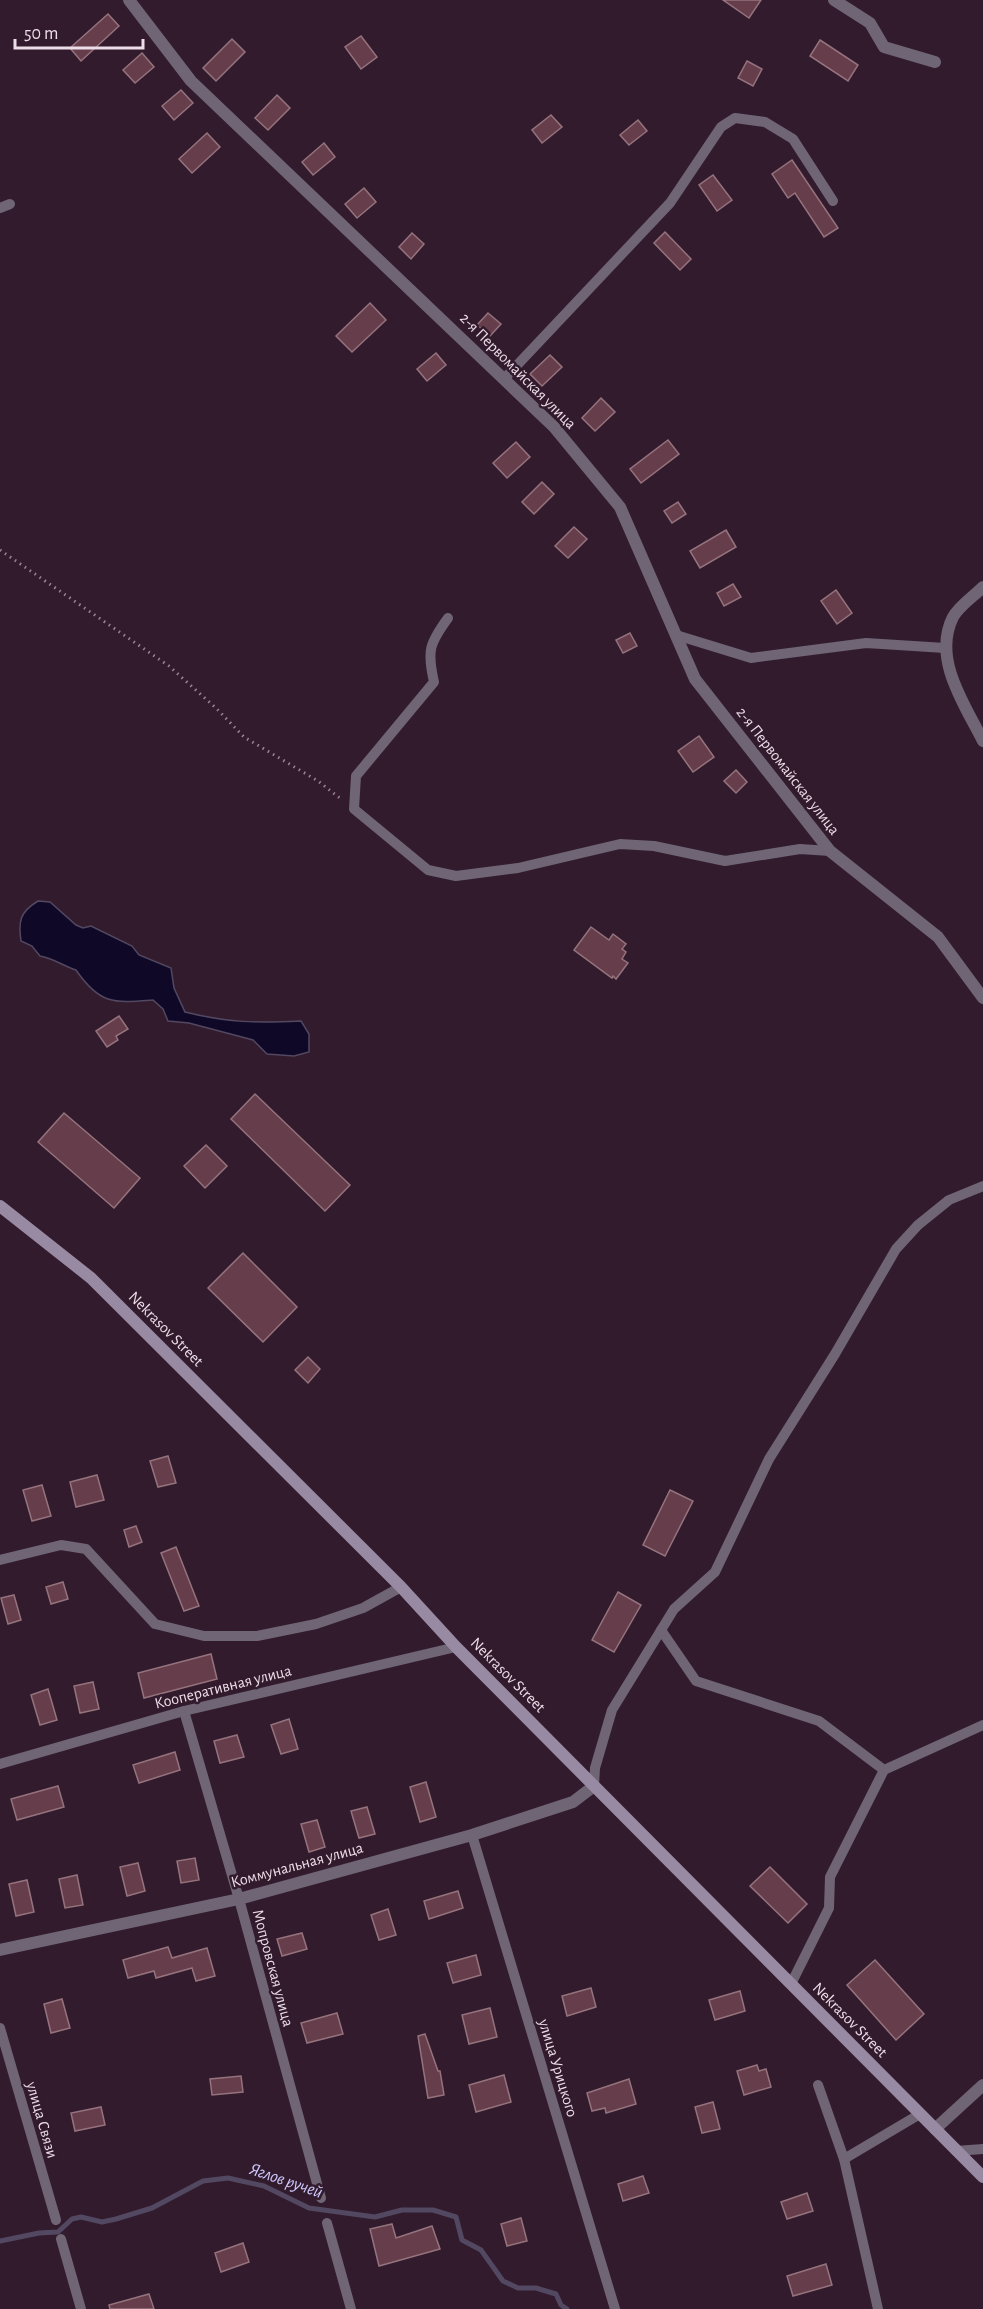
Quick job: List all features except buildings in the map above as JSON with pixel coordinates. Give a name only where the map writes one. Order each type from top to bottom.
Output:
[{"type":"main road","name":"Nekrasov Street","points":[[0,1206],[91,1278],[401,1587],[456,1647],[983,2177]]},
{"type":"street","name":"2-я Первомайская улица","points":[[129,0],[191,81],[554,427],[620,507],[695,679],[830,851],[938,937],[983,998]]},
{"type":"street","points":[[834,0],[870,23],[884,47],[935,62]]},
{"type":"street","points":[[983,587],[953,616],[945,648],[954,682],[983,741]]},
{"type":"street","name":"Коммунальная улица","points":[[0,1950],[239,1899],[472,1835],[573,1802],[594,1786]]},
{"type":"street","points":[[935,2129],[983,2085]]},
{"type":"lane","points":[[504,378],[670,203],[721,128],[735,118],[765,122],[793,139],[833,201]]},
{"type":"lane","points":[[448,618],[432,641],[430,663],[434,682],[356,776],[354,809],[429,870],[456,876],[518,868],[620,844],[654,846],[725,861],[800,849],[830,851]]},
{"type":"lane","points":[[676,635],[751,658],[866,643],[945,648]]},
{"type":"lane","points":[[594,1786],[595,1768],[612,1710],[674,1609],[715,1572],[769,1459],[835,1354],[896,1249],[918,1225],[949,1200],[983,1186]]},
{"type":"lane","points":[[0,1560],[61,1545],[86,1549],[155,1624],[204,1636],[257,1636],[316,1624],[363,1608],[401,1587]]},
{"type":"lane","points":[[662,1630],[696,1681],[819,1720],[884,1770]]},
{"type":"lane","name":"Кооперативная улица","points":[[0,1764],[184,1711],[456,1647]]},
{"type":"lane","name":"Мопровская улица","points":[[184,1711],[239,1899],[321,2198]]},
{"type":"lane","points":[[791,1984],[829,1908],[830,1877],[884,1770],[983,1725]]},
{"type":"lane","name":"улица Урицкого","points":[[472,1835],[615,2309]]},
{"type":"lane","name":"улица Связи","points":[[0,2028],[56,2220]]},
{"type":"lane","points":[[818,2085],[844,2159],[878,2309]]},
{"type":"lane","points":[[844,2159],[920,2114]]},
{"type":"lane","points":[[956,2151],[983,2149]]},
{"type":"lane","points":[[327,2223],[351,2309]]},
{"type":"lane","points":[[61,2239],[81,2309]]},
{"type":"path","points":[[0,550],[170,666],[244,737],[318,781],[354,809]]},
{"type":"shaded area","points":[[38,901],[50,902],[76,925],[83,928],[91,926],[132,946],[139,955],[171,968],[174,988],[185,1012],[243,1021],[301,1021],[309,1034],[309,1052],[294,1056],[267,1054],[253,1040],[189,1023],[168,1021],[163,1009],[153,1000],[128,1002],[101,996],[76,970],[40,956],[32,946],[21,941],[20,922],[27,909]]},
{"type":"waterway","name":"Яглов ручей","points":[[0,2241],[39,2233],[58,2232],[72,2219],[81,2217],[102,2222],[116,2219],[152,2208],[203,2181],[228,2178],[264,2186],[309,2208],[375,2217],[402,2210],[433,2210],[456,2217],[462,2240],[481,2250],[503,2281],[518,2288],[536,2288],[556,2294],[561,2305],[567,2309]]}]
